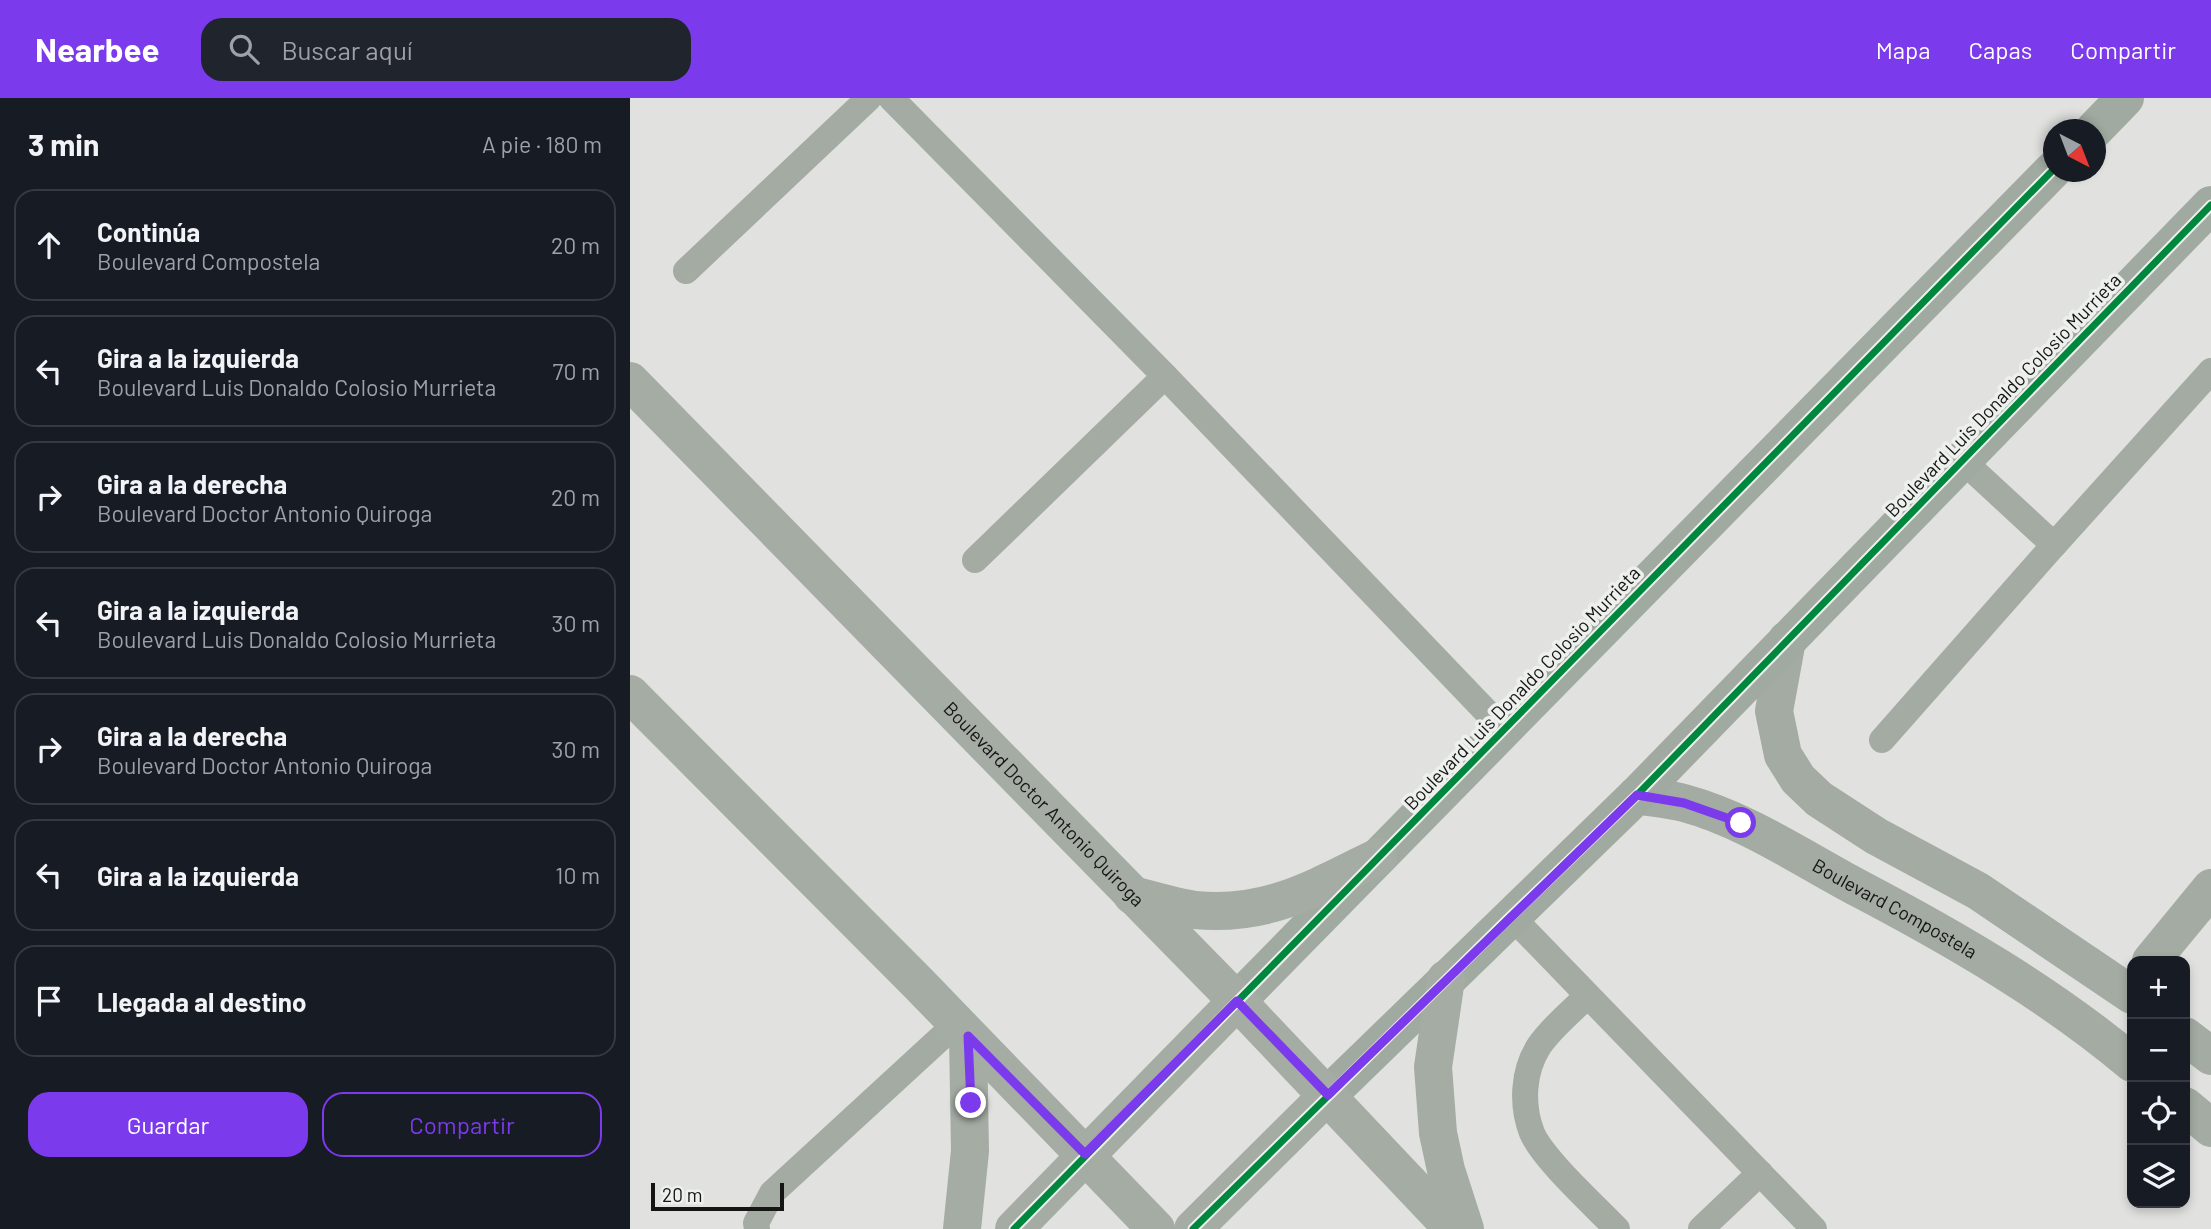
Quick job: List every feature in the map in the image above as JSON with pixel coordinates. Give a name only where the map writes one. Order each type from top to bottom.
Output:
[{"type":"main road","points":[[2105,119],[2125,98]]},
{"type":"main road","name":"Boulevard Luis Donaldo Colosio Murrieta","points":[[1014,1229],[2043,180]]},
{"type":"main road","name":"Boulevard Luis Donaldo Colosio Murrieta","points":[[1193,1229],[1637,795],[2211,205]]},
{"type":"main road","name":"Boulevard Doctor Antonio Quiroga","points":[[630,381],[1237,1001],[1453,1229]]},
{"type":"main road","points":[[630,694],[1156,1229]]},
{"type":"main road","points":[[1132,895],[1192,909],[1224,912],[1264,907],[1305,892],[1378,857]]},
{"type":"main road","points":[[1446,979],[1433,1067],[1437,1120],[1446,1170],[1465,1229]]},
{"type":"main road","points":[[962,1229],[970,1151],[963,1030]]},
{"type":"street","points":[[1787,640],[1774,711],[1783,755],[1798,779],[1819,799],[1876,836],[1978,891],[2053,943],[2127,988]]},
{"type":"street","name":"Boulevard Compostela","points":[[1637,795],[1684,803],[1741,823],[1906,913],[2030,988],[2093,1030],[2127,1059]]},
{"type":"street","points":[[1906,913],[1936,870]]},
{"type":"street","points":[[2155,956],[2211,888]]},
{"type":"street","points":[[2093,1030],[2127,993]]},
{"type":"street","points":[[2190,1040],[2211,1056]]},
{"type":"street","points":[[2190,1110],[2211,1128]]},
{"type":"lane","points":[[686,271],[869,98]]},
{"type":"lane","points":[[891,98],[1165,376],[1503,729]]},
{"type":"lane","points":[[1882,740],[2211,371]]},
{"type":"lane","points":[[975,560],[1165,376]]},
{"type":"lane","points":[[1962,460],[2054,545]]},
{"type":"lane","points":[[1511,916],[1814,1229]]},
{"type":"lane","points":[[1587,996],[1540,1046],[1526,1076],[1525,1110],[1532,1135],[1548,1157],[1617,1229]]},
{"type":"lane","points":[[757,1229],[756,1223],[772,1193],[963,1030]]},
{"type":"lane","points":[[1701,1229],[1760,1173]]},
{"type":"cycle path","points":[[1014,1229],[2043,180]]},
{"type":"cycle path","points":[[1193,1229],[1637,795],[2211,205]]},
{"type":"route","points":[[971,1103],[968,1036],[1085,1154],[1237,1001],[1328,1095],[1637,795],[1684,803],[1741,823]]}]
